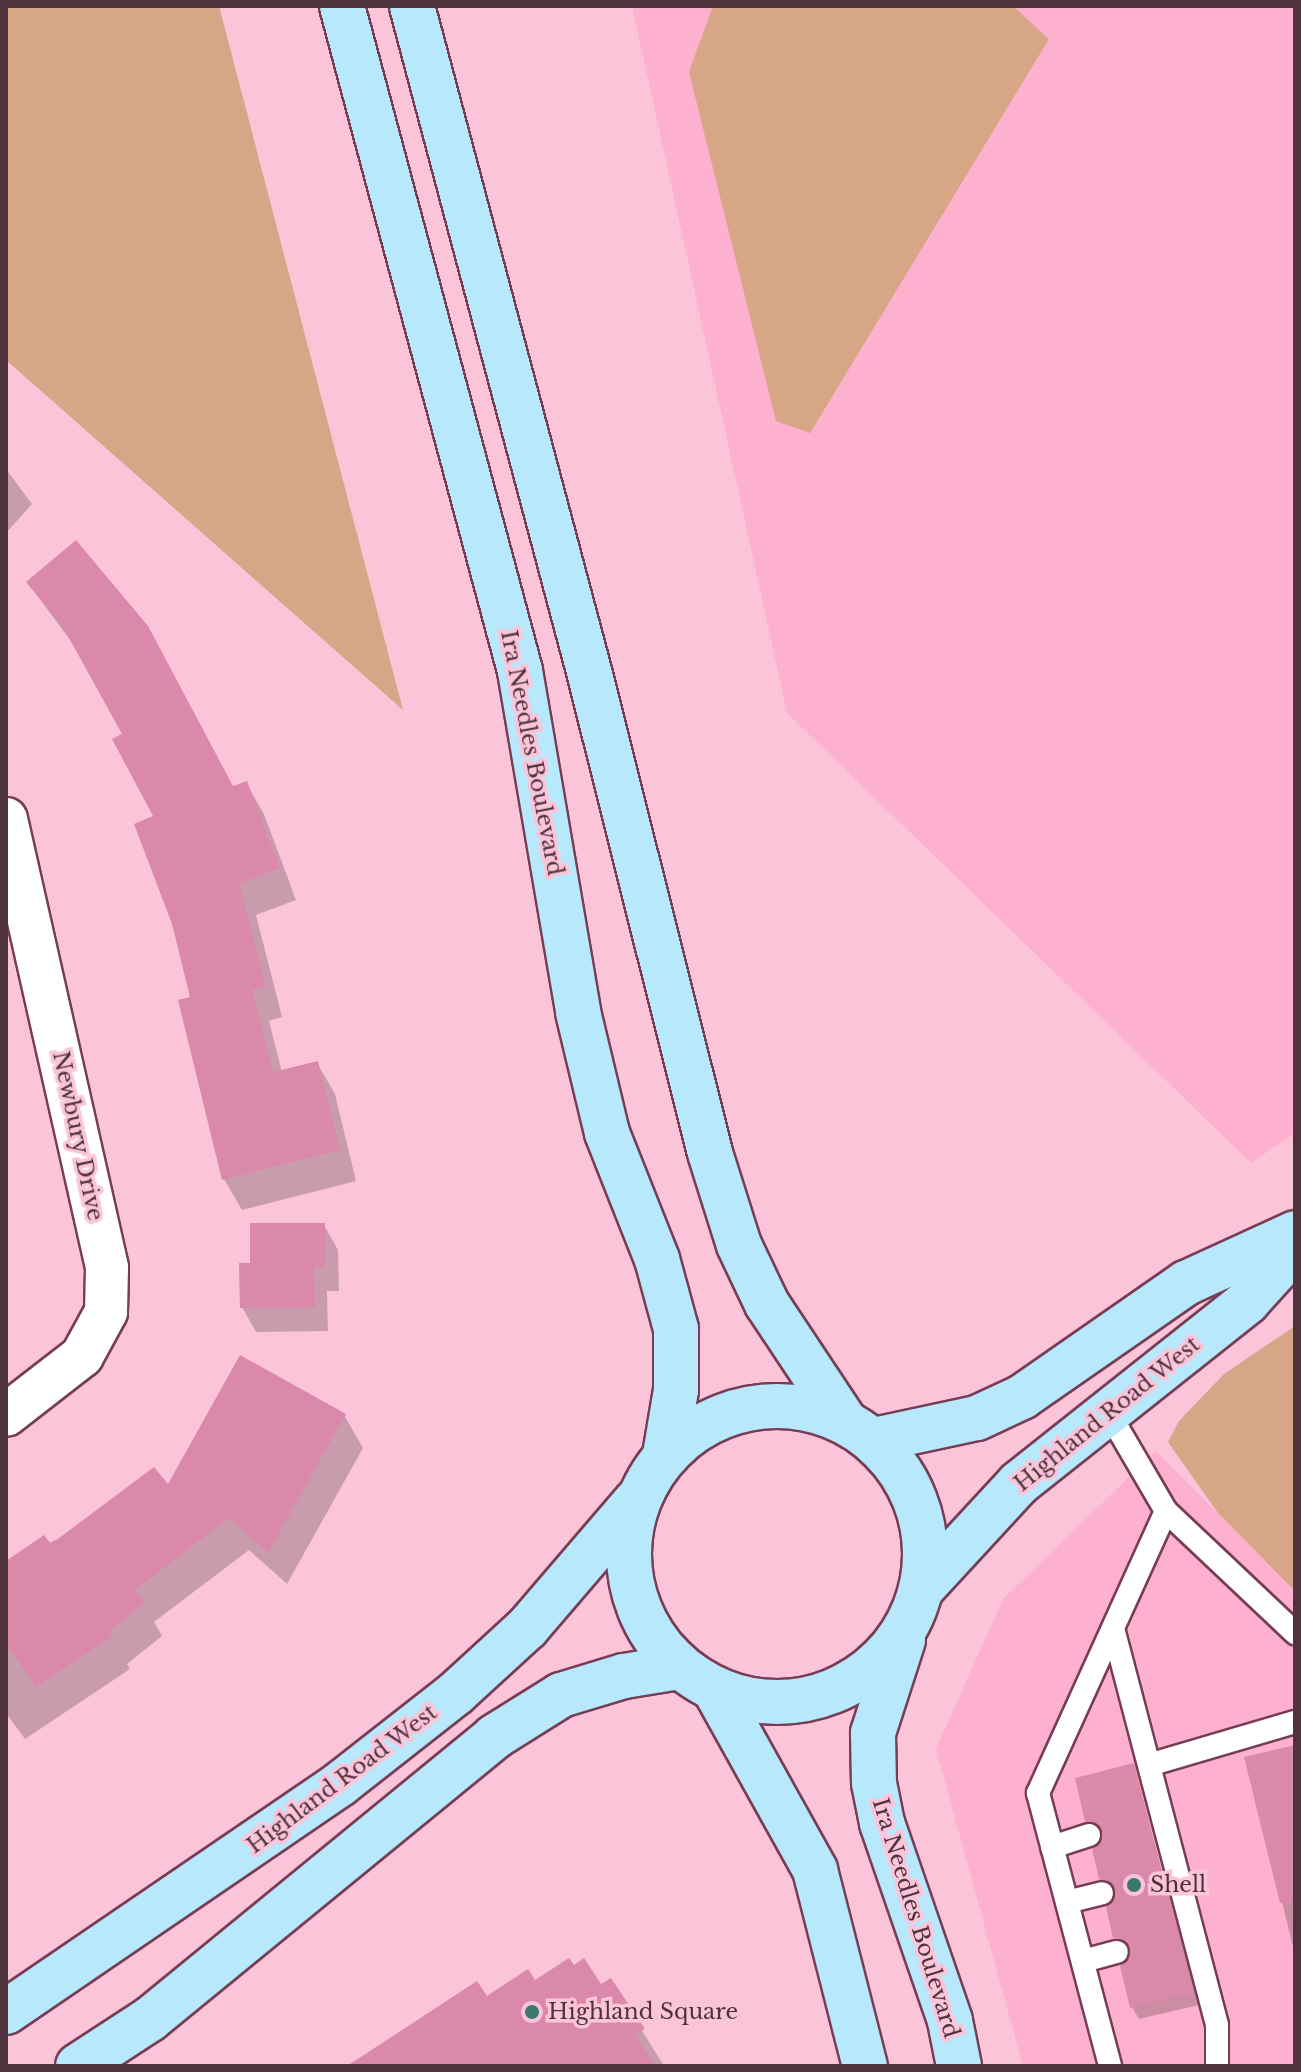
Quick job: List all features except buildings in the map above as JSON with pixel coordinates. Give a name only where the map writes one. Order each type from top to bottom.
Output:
[{"type":"main road","name":"Ira Needles Boulevard","points":[[342,6],[520,671],[578,1012],[607,1133],[657,1259],[676,1329],[676,1390],[665,1455]]},
{"type":"main road","points":[[412,6],[710,1153],[739,1245],[767,1304],[859,1430],[909,1481],[926,1532],[924,1586],[906,1630],[870,1671],[822,1697],[768,1704],[715,1690],[679,1667],[649,1632],[632,1590],[628,1544],[638,1499],[665,1455],[718,1417],[782,1404],[859,1430],[977,1418],[1022,1397],[1186,1283],[1295,1233]]},
{"type":"main road","name":"Highland Road West","points":[[924,1586],[1019,1483],[1107,1410],[1247,1302],[1295,1249]]},
{"type":"main road","name":"Highland Road West","points":[[6,2012],[340,1784],[456,1693],[527,1628],[638,1499]]},
{"type":"main road","name":"Ira Needles Boulevard","points":[[906,1630],[873,1733],[874,1783],[882,1823],[950,2021],[959,2066]]},
{"type":"main road","points":[[78,2066],[150,2019],[494,1737],[561,1695],[624,1676],[679,1667]]},
{"type":"main road","points":[[715,1690],[815,1870],[865,2066]]},
{"type":"street","name":"Newbury Drive","points":[[6,819],[107,1268],[106,1312],[82,1356],[6,1415]]},
{"type":"lane","points":[[1107,1410],[1166,1511],[1295,1633]]},
{"type":"lane","points":[[1110,2066],[1038,1793],[1114,1632],[1166,1511]]},
{"type":"lane","points":[[1114,1632],[1152,1764],[1158,1817],[1187,1934],[1217,2025],[1217,2066]]},
{"type":"lane","points":[[1152,1764],[1295,1722]]},
{"type":"lane","points":[[1052,1847],[1089,1835]]},
{"type":"lane","points":[[1067,1902],[1102,1893]]},
{"type":"lane","points":[[1083,1961],[1117,1952]]},
{"type":"shaded area","points":[[6,6],[219,6],[403,710],[6,360]]},
{"type":"shaded area","points":[[632,6],[1295,6],[1295,1133],[1251,1163],[787,713]]},
{"type":"shaded area","points":[[713,6],[1013,6],[1049,39],[810,433],[776,421],[689,72]]},
{"type":"shaded area","points":[[1295,1326],[1295,1591],[1218,1513],[1168,1442],[1179,1421],[1224,1374]]},
{"type":"shaded area","points":[[1156,1451],[1295,1591],[1295,2066],[1023,2066],[936,1749],[1003,1599]]},
{"type":"place","name":"Shell","points":[[1134,1885]]},
{"type":"place","name":"Highland Square","points":[[532,2012]]}]
